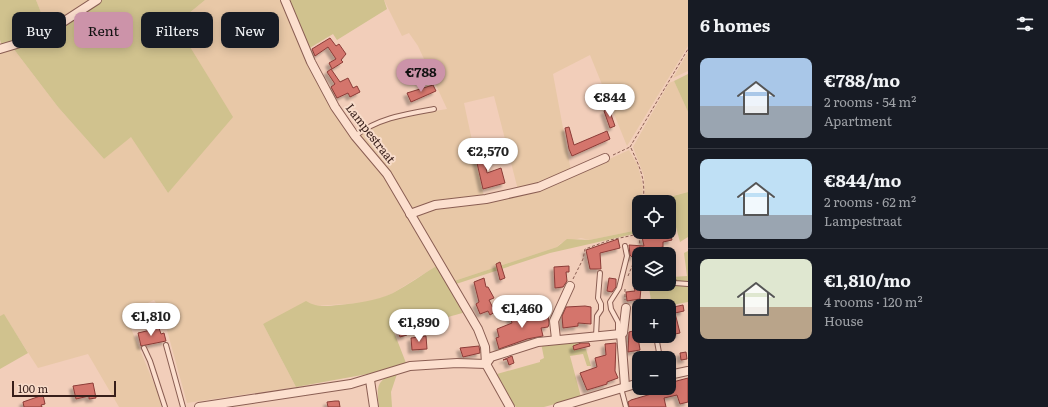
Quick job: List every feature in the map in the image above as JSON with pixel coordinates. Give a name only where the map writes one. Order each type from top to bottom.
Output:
[{"type":"street","points":[[0,49],[40,38],[97,0]]},
{"type":"street","name":"Lampestraat","points":[[285,0],[294,26],[335,107],[355,136],[388,174],[478,329],[486,351],[486,364]]},
{"type":"street","points":[[410,214],[435,205],[486,199],[539,187],[605,158]]},
{"type":"street","points":[[556,339],[554,321],[570,286]]},
{"type":"street","points":[[486,364],[491,357],[538,342],[624,333],[626,326],[626,308]]},
{"type":"street","points":[[619,334],[623,387]]},
{"type":"street","points":[[199,407],[370,380],[410,366],[457,363],[486,364]]},
{"type":"street","points":[[486,364],[510,407]]},
{"type":"street","points":[[676,374],[688,371]]},
{"type":"street","points":[[370,380],[374,407]]},
{"type":"street","points":[[558,407],[632,385]]},
{"type":"lane","points":[[355,136],[365,128],[383,120],[434,109]]},
{"type":"lane","points":[[619,334],[618,322],[611,309],[610,302],[619,288],[627,256],[625,246]]},
{"type":"lane","points":[[596,336],[596,316],[601,310],[601,304],[598,298],[600,272]]},
{"type":"lane","points":[[676,283],[688,284]]},
{"type":"lane","points":[[166,345],[183,407]]},
{"type":"lane","points":[[144,348],[150,361],[165,407]]},
{"type":"lane","points":[[623,387],[626,407]]},
{"type":"path","points":[[605,158],[630,147],[688,49]]},
{"type":"path","points":[[630,147],[642,172],[645,183],[644,195]]},
{"type":"path","points":[[570,286],[584,258],[585,248],[632,235]]},
{"type":"path","points":[[627,280],[640,247],[639,239]]},
{"type":"path","points":[[625,284],[626,308]]},
{"type":"shaded area","points":[[0,0],[36,0],[41,12],[12,12],[12,43],[2,46],[0,40]]},
{"type":"shaded area","points":[[36,0],[93,0],[66,18],[66,12],[41,12]]},
{"type":"shaded area","points":[[100,0],[205,0],[190,12],[141,12],[141,48],[191,48],[233,117],[168,193],[131,137],[104,159],[58,107],[13,48],[66,48],[66,24],[74,18],[74,48],[133,48],[133,12],[83,12]]},
{"type":"shaded area","points":[[205,0],[283,0],[311,69],[382,172],[438,265],[393,293],[382,298],[362,303],[314,306],[263,324],[296,387],[187,403],[162,312],[154,300],[125,314],[160,398],[161,407],[119,407],[88,354],[38,368],[4,315],[0,316],[0,51],[13,48],[58,107],[104,159],[131,136],[168,193],[184,48],[213,48],[213,12],[190,12]]},
{"type":"shaded area","points":[[288,0],[384,0],[387,9],[337,40],[333,34],[308,49]]},
{"type":"shaded area","points":[[384,0],[688,0],[688,46],[627,146],[590,55],[553,74],[571,171],[518,190],[494,96],[464,103],[484,197],[411,209],[359,139],[365,130],[390,121],[411,115],[447,109],[418,46],[409,33],[402,36]]},
{"type":"shaded area","points":[[688,52],[688,71],[673,78],[685,57]]},
{"type":"shaded area","points":[[688,74],[688,112],[674,81]]},
{"type":"shaded area","points":[[674,81],[688,112],[688,192],[675,195],[645,195],[644,176],[633,147],[669,83]]},
{"type":"shaded area","points":[[629,150],[638,166],[643,186],[642,195],[632,195],[632,231],[589,240],[581,238],[561,243],[557,247],[454,281],[416,220],[416,215],[425,210],[482,202],[605,161]]},
{"type":"shaded area","points":[[688,192],[688,237],[680,242],[676,227],[676,195]]},
{"type":"shaded area","points":[[632,231],[632,234],[550,253],[456,284],[454,281],[557,247],[567,239],[589,240]]},
{"type":"shaded area","points":[[688,251],[688,302],[676,304],[676,299],[651,299],[650,291],[676,291],[676,277],[687,276],[684,253]]},
{"type":"shaded area","points":[[438,265],[466,312],[394,332],[406,363],[373,373],[296,387],[263,324],[306,301],[318,306],[326,306],[380,298],[399,290]]},
{"type":"shaded area","points":[[4,314],[28,353],[0,369],[0,316]]},
{"type":"shaded area","points":[[577,339],[579,349],[586,349],[591,366],[587,366],[583,354],[570,356],[581,397],[544,407],[516,407],[497,374],[540,362],[540,360],[544,358],[541,343]]},
{"type":"shaded area","points":[[397,374],[391,392],[392,407],[379,407],[379,385],[385,379]]},
{"type":"building","points":[[330,38],[336,46],[339,44],[346,54],[341,60],[343,62],[332,69],[329,63],[336,59],[328,47],[315,56],[312,49]]},
{"type":"building","points":[[331,69],[340,82],[348,78],[353,88],[357,86],[360,92],[350,97],[348,93],[337,98],[331,87],[335,84],[327,72]]},
{"type":"building","points":[[433,85],[436,91],[411,102],[407,93]]},
{"type":"building","points":[[609,109],[615,126],[610,128],[604,111]]},
{"type":"building","points":[[569,127],[574,145],[607,131],[610,139],[572,156],[569,149],[565,128]]},
{"type":"building","points":[[482,148],[487,173],[501,168],[505,183],[483,189],[474,150]]},
{"type":"building","points":[[618,239],[620,248],[600,253],[601,269],[590,269],[586,250]]},
{"type":"building","points":[[642,239],[672,240],[663,242],[663,247],[632,247],[632,257],[630,255],[629,245],[644,246]]},
{"type":"building","points":[[500,262],[505,278],[500,280],[496,264]]},
{"type":"building","points":[[569,266],[569,272],[566,272],[567,281],[563,287],[555,288],[554,267]]},
{"type":"building","points":[[484,278],[486,287],[488,287],[494,298],[489,300],[495,312],[490,315],[488,311],[480,314],[476,304],[479,302],[474,282]]},
{"type":"building","points":[[609,278],[616,279],[616,287],[612,292],[607,291]]},
{"type":"building","points":[[641,291],[640,299],[632,299],[627,301],[626,292]]},
{"type":"building","points":[[683,305],[684,311],[676,313],[676,306]]},
{"type":"building","points":[[512,306],[517,321],[525,319],[526,321],[540,319],[539,307],[547,306],[549,324],[548,327],[541,328],[543,336],[527,339],[499,349],[496,338],[499,337],[497,329],[512,323],[507,307]]},
{"type":"building","points":[[566,307],[591,307],[591,324],[578,323],[578,326],[563,328],[562,316]]},
{"type":"building","points":[[676,317],[680,333],[676,334]]},
{"type":"building","points":[[159,328],[161,334],[164,333],[166,341],[141,346],[138,333]]},
{"type":"building","points":[[406,329],[407,335],[400,337],[398,332]]},
{"type":"building","points":[[632,331],[632,343],[639,343],[640,350],[628,352],[629,332]]},
{"type":"building","points":[[426,336],[427,349],[412,350],[411,338]]},
{"type":"building","points":[[581,343],[589,343],[590,346],[574,350],[573,346]]},
{"type":"building","points":[[616,343],[615,371],[618,378],[607,382],[607,384],[587,390],[580,373],[597,367],[595,358],[606,355],[605,344]]},
{"type":"building","points":[[479,346],[480,353],[463,357],[460,348]]},
{"type":"building","points":[[686,352],[687,359],[681,360],[680,353]]},
{"type":"building","points":[[512,356],[514,363],[509,365],[507,359],[503,360]]},
{"type":"building","points":[[688,378],[688,402],[680,404],[677,395],[664,398],[666,407],[629,407],[628,402],[631,400],[648,395],[676,395],[676,381]]},
{"type":"building","points":[[93,383],[96,398],[89,399],[89,396],[76,399],[73,386]]},
{"type":"building","points":[[43,395],[45,404],[41,405],[42,407],[24,407],[23,402]]},
{"type":"building","points":[[339,401],[340,407],[328,407],[327,402]]}]
